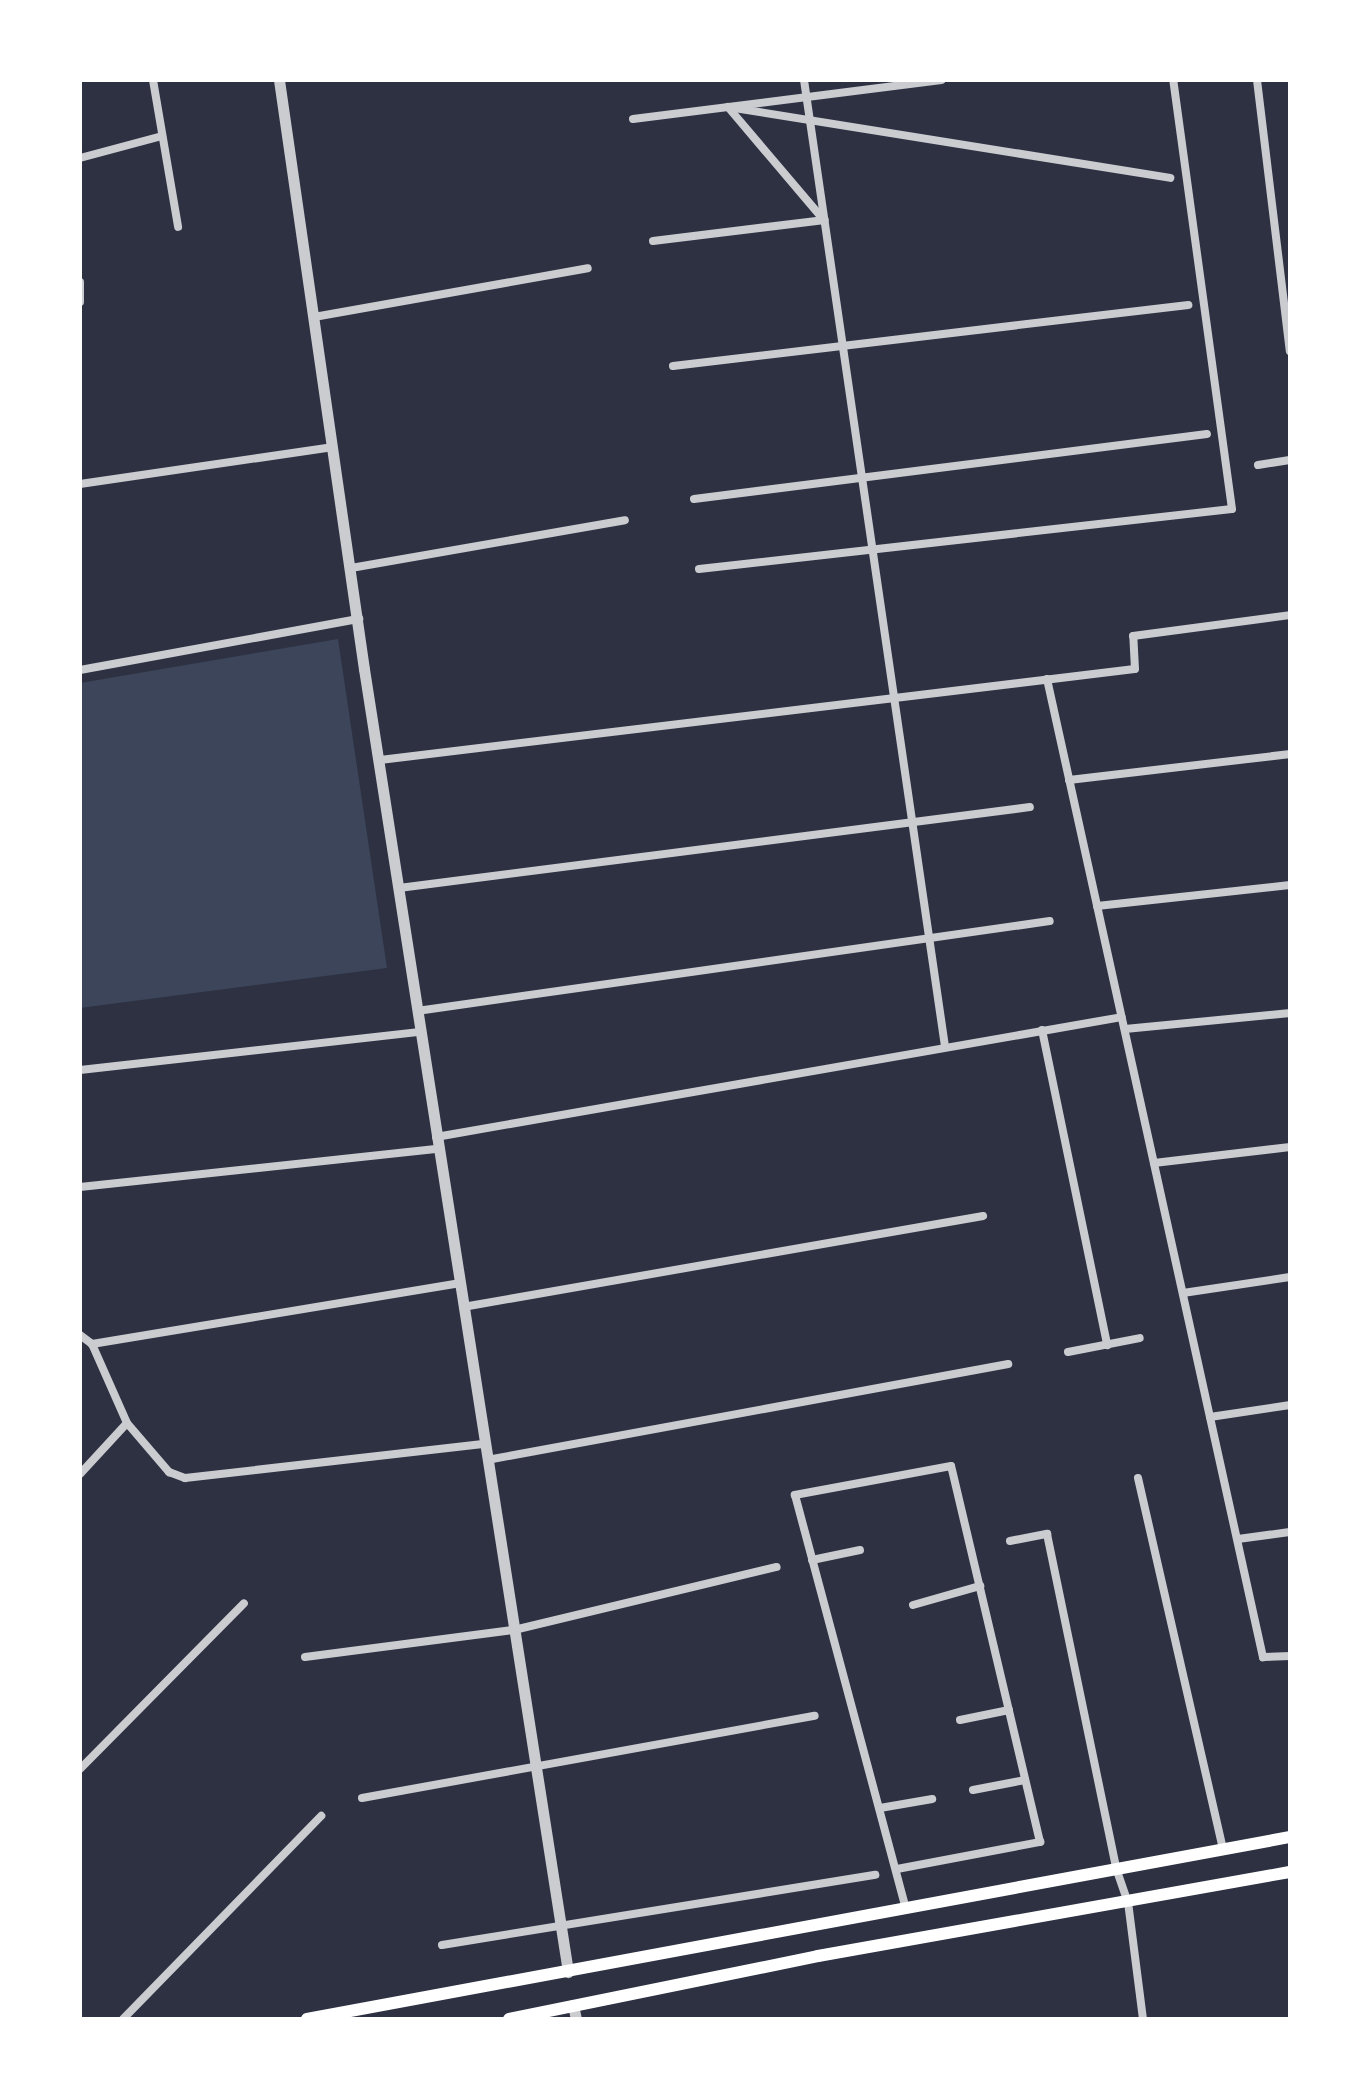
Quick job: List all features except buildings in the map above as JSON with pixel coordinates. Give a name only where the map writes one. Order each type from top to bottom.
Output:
[{"type":"main road","points":[[307,2019],[568,1972],[905,1905],[1290,1837]]},
{"type":"main road","points":[[509,2019],[1290,1872]]},
{"type":"street","points":[[153,80],[178,227]]},
{"type":"street","points":[[279,80],[420,1032],[568,1972]]},
{"type":"street","points":[[804,80],[945,1047]]},
{"type":"street","points":[[633,119],[942,80]]},
{"type":"street","points":[[699,569],[1055,526],[1232,509],[1173,80]]},
{"type":"street","points":[[1257,80],[1290,351]]},
{"type":"street","points":[[728,107],[1170,178]]},
{"type":"street","points":[[728,107],[825,220]]},
{"type":"street","points":[[80,158],[162,136]]},
{"type":"street","points":[[653,241],[825,220]]},
{"type":"street","points":[[314,317],[588,268]]},
{"type":"street","points":[[80,282],[80,302]]},
{"type":"street","points":[[673,366],[1188,305]]},
{"type":"street","points":[[694,499],[1207,434]]},
{"type":"street","points":[[80,484],[333,447]]},
{"type":"street","points":[[1258,465],[1290,460]]},
{"type":"street","points":[[351,568],[625,520]]},
{"type":"street","points":[[380,760],[1135,669],[1133,636],[1290,615]]},
{"type":"street","points":[[80,670],[359,619]]},
{"type":"street","points":[[1047,679],[1263,1657],[1290,1656]]},
{"type":"street","points":[[1069,780],[1290,754]]},
{"type":"street","points":[[399,888],[1030,807]]},
{"type":"street","points":[[1097,906],[1290,885]]},
{"type":"street","points":[[417,1011],[1050,921]]},
{"type":"street","points":[[1125,1029],[1290,1013]]},
{"type":"street","points":[[80,1187],[437,1143],[945,1047],[1122,1017]]},
{"type":"street","points":[[1042,1030],[1107,1345]]},
{"type":"street","points":[[80,1070],[420,1032]]},
{"type":"street","points":[[1154,1163],[1290,1147]]},
{"type":"street","points":[[463,1307],[983,1216]]},
{"type":"street","points":[[1183,1293],[1290,1277]]},
{"type":"street","points":[[92,1344],[459,1283]]},
{"type":"street","points":[[80,1335],[92,1344],[127,1423],[169,1472],[185,1478],[485,1444]]},
{"type":"street","points":[[1068,1352],[1140,1338]]},
{"type":"street","points":[[487,1460],[1008,1364]]},
{"type":"street","points":[[1210,1417],[1290,1405]]},
{"type":"street","points":[[80,1474],[127,1423]]},
{"type":"street","points":[[897,1869],[1040,1842],[951,1466],[795,1495],[905,1905]]},
{"type":"street","points":[[1138,1478],[1223,1850]]},
{"type":"street","points":[[1238,1539],[1290,1532]]},
{"type":"street","points":[[1010,1541],[1047,1534],[1116,1868],[1128,1902],[1143,2019]]},
{"type":"street","points":[[812,1560],[860,1550]]},
{"type":"street","points":[[305,1657],[514,1630],[777,1567]]},
{"type":"street","points":[[913,1605],[980,1586]]},
{"type":"street","points":[[80,1769],[244,1603]]},
{"type":"street","points":[[960,1720],[1009,1710]]},
{"type":"street","points":[[362,1798],[536,1770],[815,1716]]},
{"type":"street","points":[[973,1790],[1025,1780]]},
{"type":"street","points":[[880,1808],[932,1799]]},
{"type":"street","points":[[123,2019],[321,1816]]},
{"type":"street","points":[[442,1945],[875,1875]]},
{"type":"street","points":[[573,2005],[576,2019]]},
{"type":"shaded area","points":[[338,639],[387,968],[80,1008],[80,683]]}]
